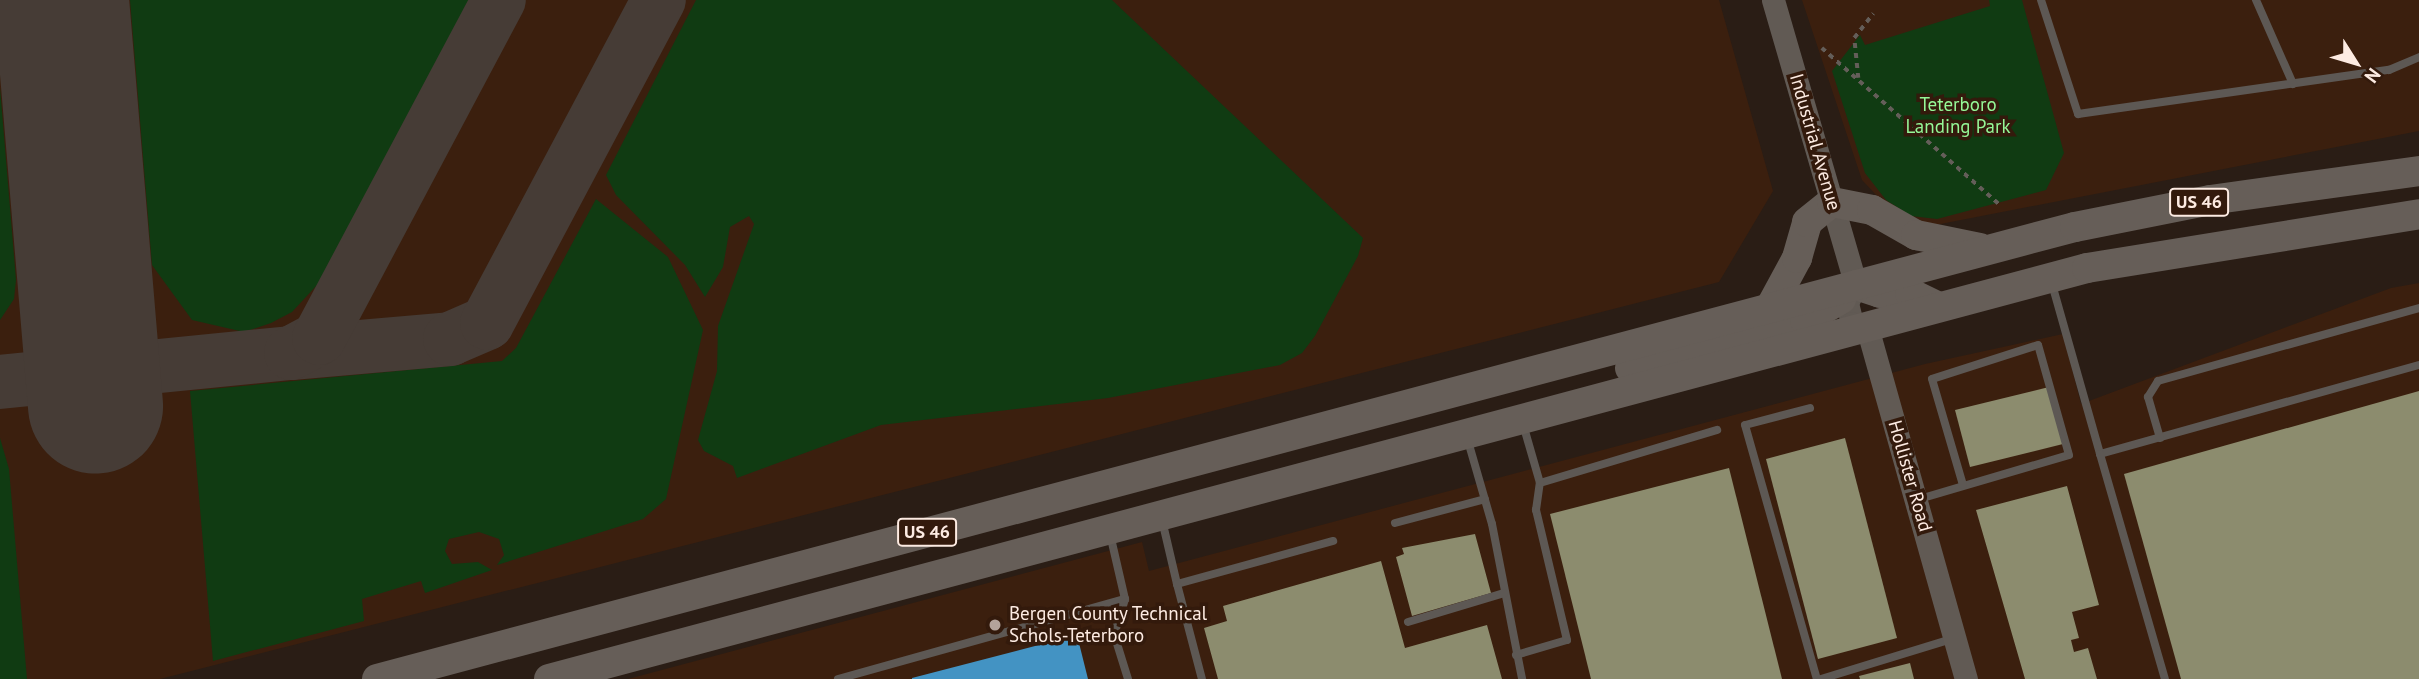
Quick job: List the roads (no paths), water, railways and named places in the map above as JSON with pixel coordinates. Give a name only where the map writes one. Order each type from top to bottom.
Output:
[{"type":"highway","name":"US 46","points":[[377,679],[1987,250],[2210,200],[2417,170]]},
{"type":"highway","points":[[1770,308],[1797,258],[1807,222],[1832,202],[1872,210],[1916,235],[1987,250]]},
{"type":"highway","name":"US 46","points":[[549,679],[1466,435],[1556,407],[2050,278],[2216,243],[2419,214]]},
{"type":"highway","points":[[1556,407],[1618,371],[1805,320],[1856,285],[1880,293],[1910,293],[1939,307]]},
{"type":"street","name":"Industrial Avenue","points":[[1773,0],[1856,285]]},
{"type":"street","name":"Hollister Road","points":[[1856,285],[1847,303],[1852,323],[1867,327],[1966,679]]},
{"type":"lane","points":[[2041,0],[2078,114],[2389,70],[2419,57]]},
{"type":"lane","points":[[2256,0],[2293,84]]},
{"type":"lane","points":[[2050,278],[2165,679]]},
{"type":"lane","points":[[2160,438],[2148,397],[2158,382],[2419,308]]},
{"type":"lane","points":[[1916,499],[2069,455],[2038,345],[1932,379],[1963,485]]},
{"type":"lane","points":[[2100,454],[2419,365]]},
{"type":"lane","points":[[1810,408],[1745,425],[1819,679],[1955,639]]},
{"type":"lane","points":[[1516,654],[1567,640],[1536,510],[1540,483],[1521,418]]},
{"type":"lane","points":[[1540,483],[1717,430]]},
{"type":"lane","points":[[1466,435],[1485,499],[1522,679]]},
{"type":"lane","points":[[1395,523],[1485,499]]},
{"type":"lane","points":[[1161,517],[1202,679]]},
{"type":"lane","points":[[1109,531],[1125,599],[1114,634],[1128,679]]},
{"type":"lane","points":[[1177,584],[1333,541]]},
{"type":"lane","points":[[1408,622],[1504,593]]},
{"type":"lane","points":[[838,679],[1125,599]]},
{"type":"place","name":"Bergen County Technical Schols-Teterboro","points":[[995,625]]},
{"type":"park label","name":"Teterboro Landing Park","points":[[1958,116]]}]
